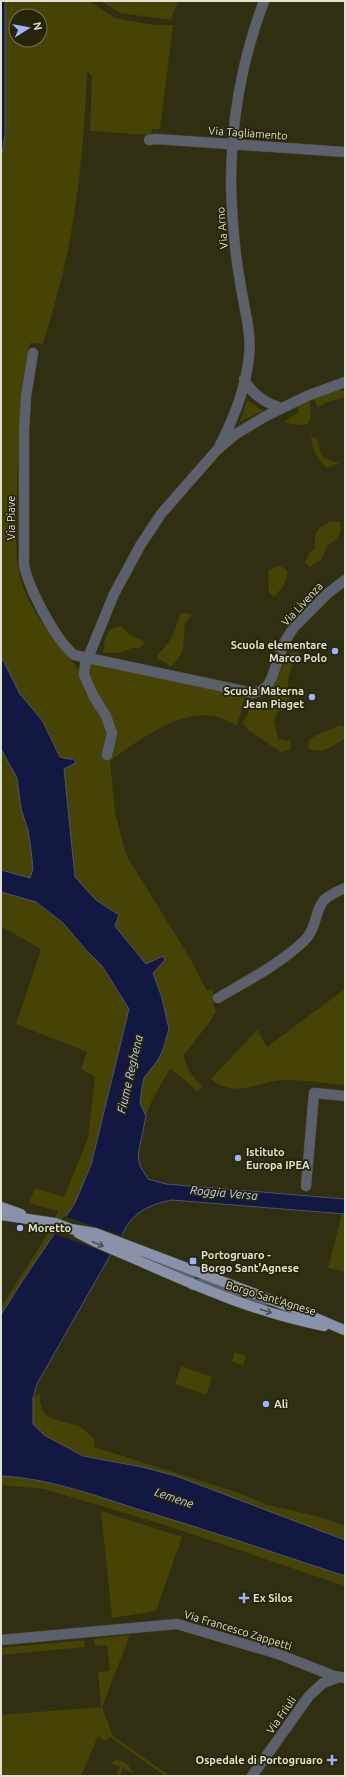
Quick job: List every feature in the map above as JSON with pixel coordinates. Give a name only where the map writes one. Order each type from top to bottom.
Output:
[{"type":"main road","points":[[1,1207],[34,1219]]},
{"type":"main road","points":[[1,1215],[55,1223],[71,1229],[94,1242],[128,1250]]},
{"type":"main road","name":"Borgo Sant'Agnese","points":[[128,1250],[150,1254],[271,1300],[344,1330]]},
{"type":"main road","name":"Borgo Sant'Agnese","points":[[128,1250],[193,1285],[281,1316],[344,1330]]},
{"type":"street","name":"Via Arno","points":[[217,450],[235,411],[249,355],[248,330],[239,279],[234,228],[231,185],[232,144],[248,50],[264,1]]},
{"type":"street","name":"Via Tagliamento","points":[[149,140],[156,139],[345,152]]},
{"type":"street","name":"Via Piave","points":[[33,353],[26,396],[24,431],[24,565],[28,584],[67,649],[74,654],[253,693],[261,691]]},
{"type":"street","points":[[244,379],[248,387],[264,402],[281,408]]},
{"type":"street","points":[[107,755],[112,733],[106,716],[94,697],[84,675],[85,666],[114,594],[140,546],[161,514],[217,450],[247,426],[307,396],[345,382]]},
{"type":"street","name":"Via Livenza","points":[[261,691],[268,686],[284,643],[294,628],[327,594],[345,580]]},
{"type":"street","points":[[218,998],[265,969],[305,940],[313,931],[319,909],[324,900],[345,888]]},
{"type":"street","points":[[306,1186],[314,1093],[345,1096]]},
{"type":"street","name":"Borgo Sant'Agnese","points":[[150,1254],[162,1264],[184,1274],[191,1280],[193,1285],[203,1282],[212,1284],[246,1298],[271,1300]]},
{"type":"street","name":"Via Francesco Zappetti","points":[[1,1640],[177,1624],[278,1654],[342,1677]]},
{"type":"street","name":"Via Friuli","points":[[252,1776],[309,1696],[323,1683],[342,1677]]},
{"type":"shaded area","points":[[1,1],[89,1],[115,18],[153,25],[173,25],[160,129],[152,129],[151,135],[90,131],[92,76],[87,71],[79,180],[67,256],[58,294],[43,344],[30,343],[23,380],[19,434],[16,524],[16,548],[21,581],[33,608],[41,621],[88,681],[90,663],[245,697],[237,726],[212,716],[199,715],[185,718],[158,729],[110,761],[115,812],[126,855],[191,960],[207,991],[212,989],[215,1001],[213,1004],[216,1011],[211,1020],[184,1055],[188,1068],[202,1086],[197,1092],[189,1083],[170,1069],[153,1098],[146,1116],[138,1155],[140,1166],[148,1179],[174,1185],[172,1200],[159,1203],[148,1208],[128,1224],[37,1384],[32,1398],[33,1413],[33,1398],[40,1393],[40,1403],[47,1415],[82,1428],[94,1439],[94,1447],[233,1491],[268,1505],[320,1517],[345,1526],[345,1586],[165,1525],[44,1489],[1,1485],[1,1307],[49,1232],[58,1211],[29,1203],[35,1188],[64,1197],[88,1138],[95,1077],[81,1069],[87,1052],[16,1024],[41,949],[1,926]],"holes":[[[102,1460],[142,1467],[209,1488]]]},
{"type":"shaded area","points":[[101,1],[178,1],[171,20],[120,13]]},
{"type":"shaded area","points":[[317,388],[329,388],[345,391],[345,397],[325,403],[318,408],[314,399]]},
{"type":"shaded area","points":[[304,399],[309,401],[310,407],[311,415],[308,424],[296,425],[284,422],[298,413],[299,403]]},
{"type":"shaded area","points":[[247,400],[263,411],[240,422]]},
{"type":"shaded area","points":[[311,437],[317,438],[321,455],[329,460],[339,463],[327,468],[316,454]]},
{"type":"shaded area","points":[[331,521],[340,522],[341,531],[337,539],[328,545],[321,560],[310,567],[305,563],[309,553],[315,548],[317,531]]},
{"type":"shaded area","points":[[278,565],[287,570],[287,578],[280,591],[274,597],[269,593],[268,571]]},
{"type":"shaded area","points":[[180,613],[192,614],[185,624],[183,650],[177,661],[170,667],[165,662],[158,659],[157,655],[172,636]]},
{"type":"shaded area","points":[[122,626],[127,633],[145,642],[140,648],[132,648],[120,653],[103,653],[105,639],[110,629]]},
{"type":"shaded area","points":[[291,652],[300,653],[292,667],[288,679],[291,708],[278,712],[274,720],[278,739],[291,741],[290,750],[281,752],[248,730],[242,722],[246,718],[249,708],[261,706],[270,700],[277,677]]},
{"type":"shaded area","points":[[341,725],[345,727],[344,739],[323,750],[318,751],[308,748],[309,740],[316,735]]},
{"type":"shaded area","points":[[345,989],[345,1085],[286,1080],[239,1089],[220,1085],[211,1079],[257,1030],[267,1047]]},
{"type":"shaded area","points":[[342,1214],[345,1214],[345,1272],[328,1268]]},
{"type":"shaded area","points":[[235,1352],[246,1356],[243,1365],[232,1362]]},
{"type":"shaded area","points":[[181,1366],[212,1377],[206,1395],[175,1384]]},
{"type":"shaded area","points":[[101,1511],[182,1537],[156,1611],[112,1618]]},
{"type":"shaded area","points":[[130,1635],[102,1707],[113,1736],[170,1776],[165,1776],[110,1737],[105,1741],[98,1736],[81,1776],[1,1776],[1,1715],[101,1707],[98,1672],[110,1671],[107,1645],[95,1646],[94,1639]]},
{"type":"shaded area","points":[[84,1640],[85,1647],[1,1655],[1,1648]]},
{"type":"shaded area","points":[[116,1760],[122,1761],[126,1764],[133,1774],[123,1768],[120,1776],[116,1776],[120,1767],[111,1763]]},
{"type":"water","points":[[1,1],[5,1],[5,134],[1,159]]},
{"type":"water","points":[[1,656],[20,694],[42,720],[60,757],[74,759],[76,763],[64,769],[75,877],[96,900],[119,915],[115,926],[146,964],[163,956],[165,960],[153,973],[162,998],[169,1029],[163,1050],[158,1060],[144,1078],[140,1103],[146,1116],[138,1155],[140,1166],[148,1179],[166,1184],[345,1199],[345,1214],[172,1200],[154,1205],[137,1214],[128,1224],[37,1384],[33,1398],[33,1424],[44,1435],[83,1456],[142,1467],[176,1476],[345,1540],[345,1576],[85,1492],[52,1483],[18,1477],[1,1476],[1,1315],[75,1203],[91,1165],[129,1009],[102,966],[63,923],[36,902],[1,892],[1,870],[30,878],[33,869],[28,830],[21,809],[17,778],[1,749]]},
{"type":"pier","points":[[64,1216],[123,1236],[112,1255],[52,1233]]},
{"type":"place","name":"Scuola elementare Marco Polo","points":[[335,651]]},
{"type":"place","name":"Scuola Materna Jean Piaget","points":[[312,697]]},
{"type":"place","name":"Istituto Europa IPEA","points":[[238,1158]]},
{"type":"place","name":"Moretto","points":[[20,1228]]},
{"type":"place","name":"Portogruaro - Borgo Sant'Agnese","points":[[193,1261]]},
{"type":"place","name":"Alì","points":[[266,1404]]},
{"type":"place","name":"Ex Silos","points":[[244,1598]]},
{"type":"place","name":"Ospedale di Portogruaro","points":[[332,1760]]},
{"type":"water label","name":"Fiume Reghena","points":[[130,1074]]},
{"type":"water label","name":"Roggia Versa","points":[[224,1193]]},
{"type":"water label","name":"Lemene","points":[[174,1498]]}]
